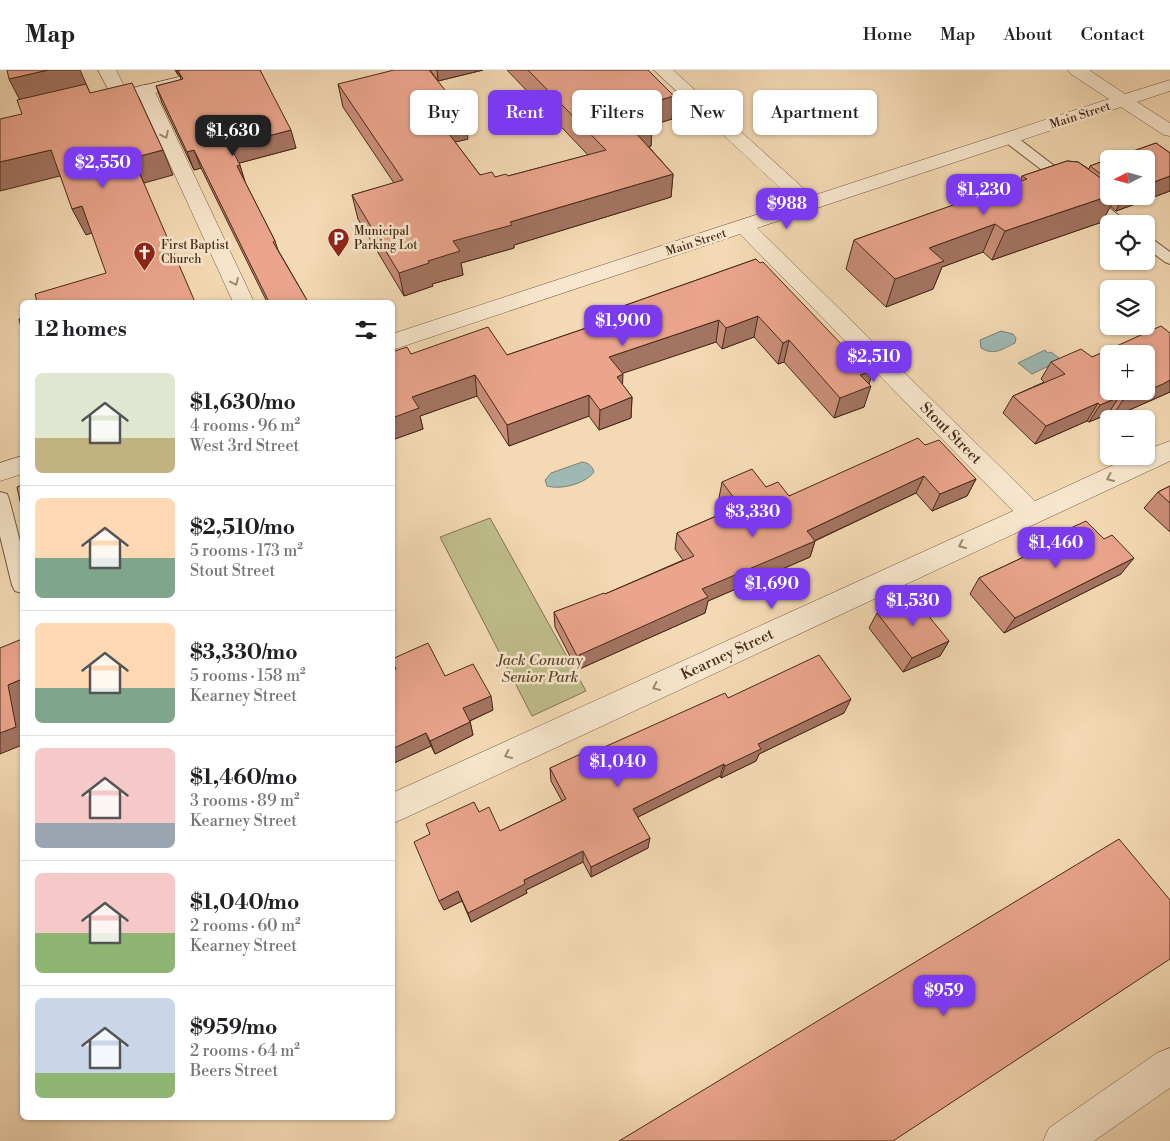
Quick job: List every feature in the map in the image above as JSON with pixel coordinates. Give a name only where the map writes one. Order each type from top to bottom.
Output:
[{"type":"street","points":[[107,70],[120,96]]},
{"type":"street","points":[[83,105],[229,70]]},
{"type":"street","points":[[663,70],[809,204]]},
{"type":"street","points":[[1077,70],[1170,131]]},
{"type":"street","name":"Main Street","points":[[395,341],[1170,85]]},
{"type":"street","points":[[144,90],[243,300]]},
{"type":"street","name":"Stout Street","points":[[743,226],[1032,513]]},
{"type":"street","name":"Kearney Street","points":[[395,807],[1170,450]]},
{"type":"street","points":[[0,472],[20,465]]},
{"type":"street","points":[[1062,1141],[1170,1066]]},
{"type":"lane","points":[[1009,138],[1111,215]]},
{"type":"lane","points":[[1155,248],[1170,259]]},
{"type":"lane","points":[[0,499],[20,577]]},
{"type":"green space","name":"Jack Conway Senior Park","points":[[490,518],[586,691],[532,716],[440,537]]},
{"type":"water","points":[[1001,331],[1013,334],[1016,338],[1015,343],[994,352],[981,348],[980,340]]},
{"type":"water","points":[[1045,350],[1059,358],[1057,362],[1032,374],[1018,363]]},
{"type":"water","points":[[582,462],[590,465],[594,472],[585,480],[566,486],[547,486],[545,480],[551,473]]},
{"type":"building","points":[[7,70],[48,70],[9,79]]},
{"type":"building","points":[[260,70],[291,130],[230,146],[240,165],[237,166],[275,241],[273,242],[307,300],[268,300],[194,150],[187,152],[156,86],[183,79],[178,71]]},
{"type":"building","points":[[394,70],[429,70],[445,90],[410,90],[410,135],[450,135],[480,175],[492,172],[495,177],[506,174],[508,176],[606,150],[591,135],[637,135],[673,174],[510,222],[512,225],[453,241],[460,251],[399,273],[352,195],[403,180],[338,84]]},
{"type":"building","points":[[528,70],[648,70],[672,94],[672,97],[662,99],[662,90],[572,90],[572,115],[562,105],[562,90],[548,90]]},
{"type":"building","points":[[132,83],[163,150],[133,158],[194,300],[36,300],[35,294],[106,273],[82,206],[72,209],[51,150],[0,162],[0,119],[22,114],[17,100],[86,84],[90,93]]},
{"type":"building","points":[[1156,143],[1170,153],[1170,176],[1155,182],[1155,150],[1136,150]]},
{"type":"building","points":[[1067,161],[1078,162],[1100,178],[1100,199],[1005,231],[995,224],[929,248],[944,261],[895,279],[854,240],[1027,179],[1022,176]]},
{"type":"building","points":[[1100,162],[1100,173],[1090,166]]},
{"type":"building","points":[[756,259],[760,263],[763,262],[845,348],[851,346],[874,370],[860,375],[871,386],[840,398],[789,340],[783,343],[758,316],[726,328],[719,320],[609,357],[623,374],[617,377],[632,397],[600,410],[589,395],[507,425],[475,375],[412,397],[419,408],[395,417],[395,351],[407,347],[411,354],[488,327],[507,355],[604,322],[598,315]]},
{"type":"building","points":[[1161,326],[1170,333],[1170,380],[1155,387],[1155,345],[1119,345],[1141,335],[1155,335],[1155,329]]},
{"type":"building","points":[[1081,349],[1092,357],[1100,353],[1100,400],[1112,400],[1100,405],[1098,403],[1046,426],[1013,396],[1065,374],[1051,362]]},
{"type":"building","points":[[918,438],[925,445],[939,440],[976,479],[940,494],[924,476],[807,531],[815,541],[702,589],[708,597],[577,656],[554,612],[605,594],[694,556],[677,533],[740,506],[722,482],[752,469],[766,487],[778,482],[789,496]]},
{"type":"building","points":[[20,486],[20,501],[17,487]]},
{"type":"building","points":[[1170,486],[1170,503],[1158,492]]},
{"type":"building","points":[[1086,521],[1104,539],[1112,535],[1134,558],[1015,618],[979,578],[1056,542],[1051,537]]},
{"type":"building","points":[[913,597],[949,641],[912,658],[877,613]]},
{"type":"building","points":[[20,640],[20,680],[8,685],[16,727],[0,733],[0,648]]},
{"type":"building","points":[[428,643],[445,676],[473,664],[491,696],[463,708],[470,722],[430,741],[426,733],[395,748],[395,658]]},
{"type":"building","points":[[819,655],[851,699],[758,744],[761,749],[725,766],[724,764],[633,809],[650,838],[591,867],[583,851],[524,880],[525,884],[468,913],[458,891],[439,901],[414,842],[430,834],[426,824],[474,802],[479,812],[489,807],[500,831],[566,799],[550,768],[598,746],[600,749],[725,693],[728,698]]},
{"type":"building","points":[[1119,839],[1170,900],[1170,959],[893,1141],[619,1141]]},
{"type":"place","name":"Municipal Parking Lot","points":[[338,257]]},
{"type":"place","name":"First Baptist Church","points":[[145,271]]}]
